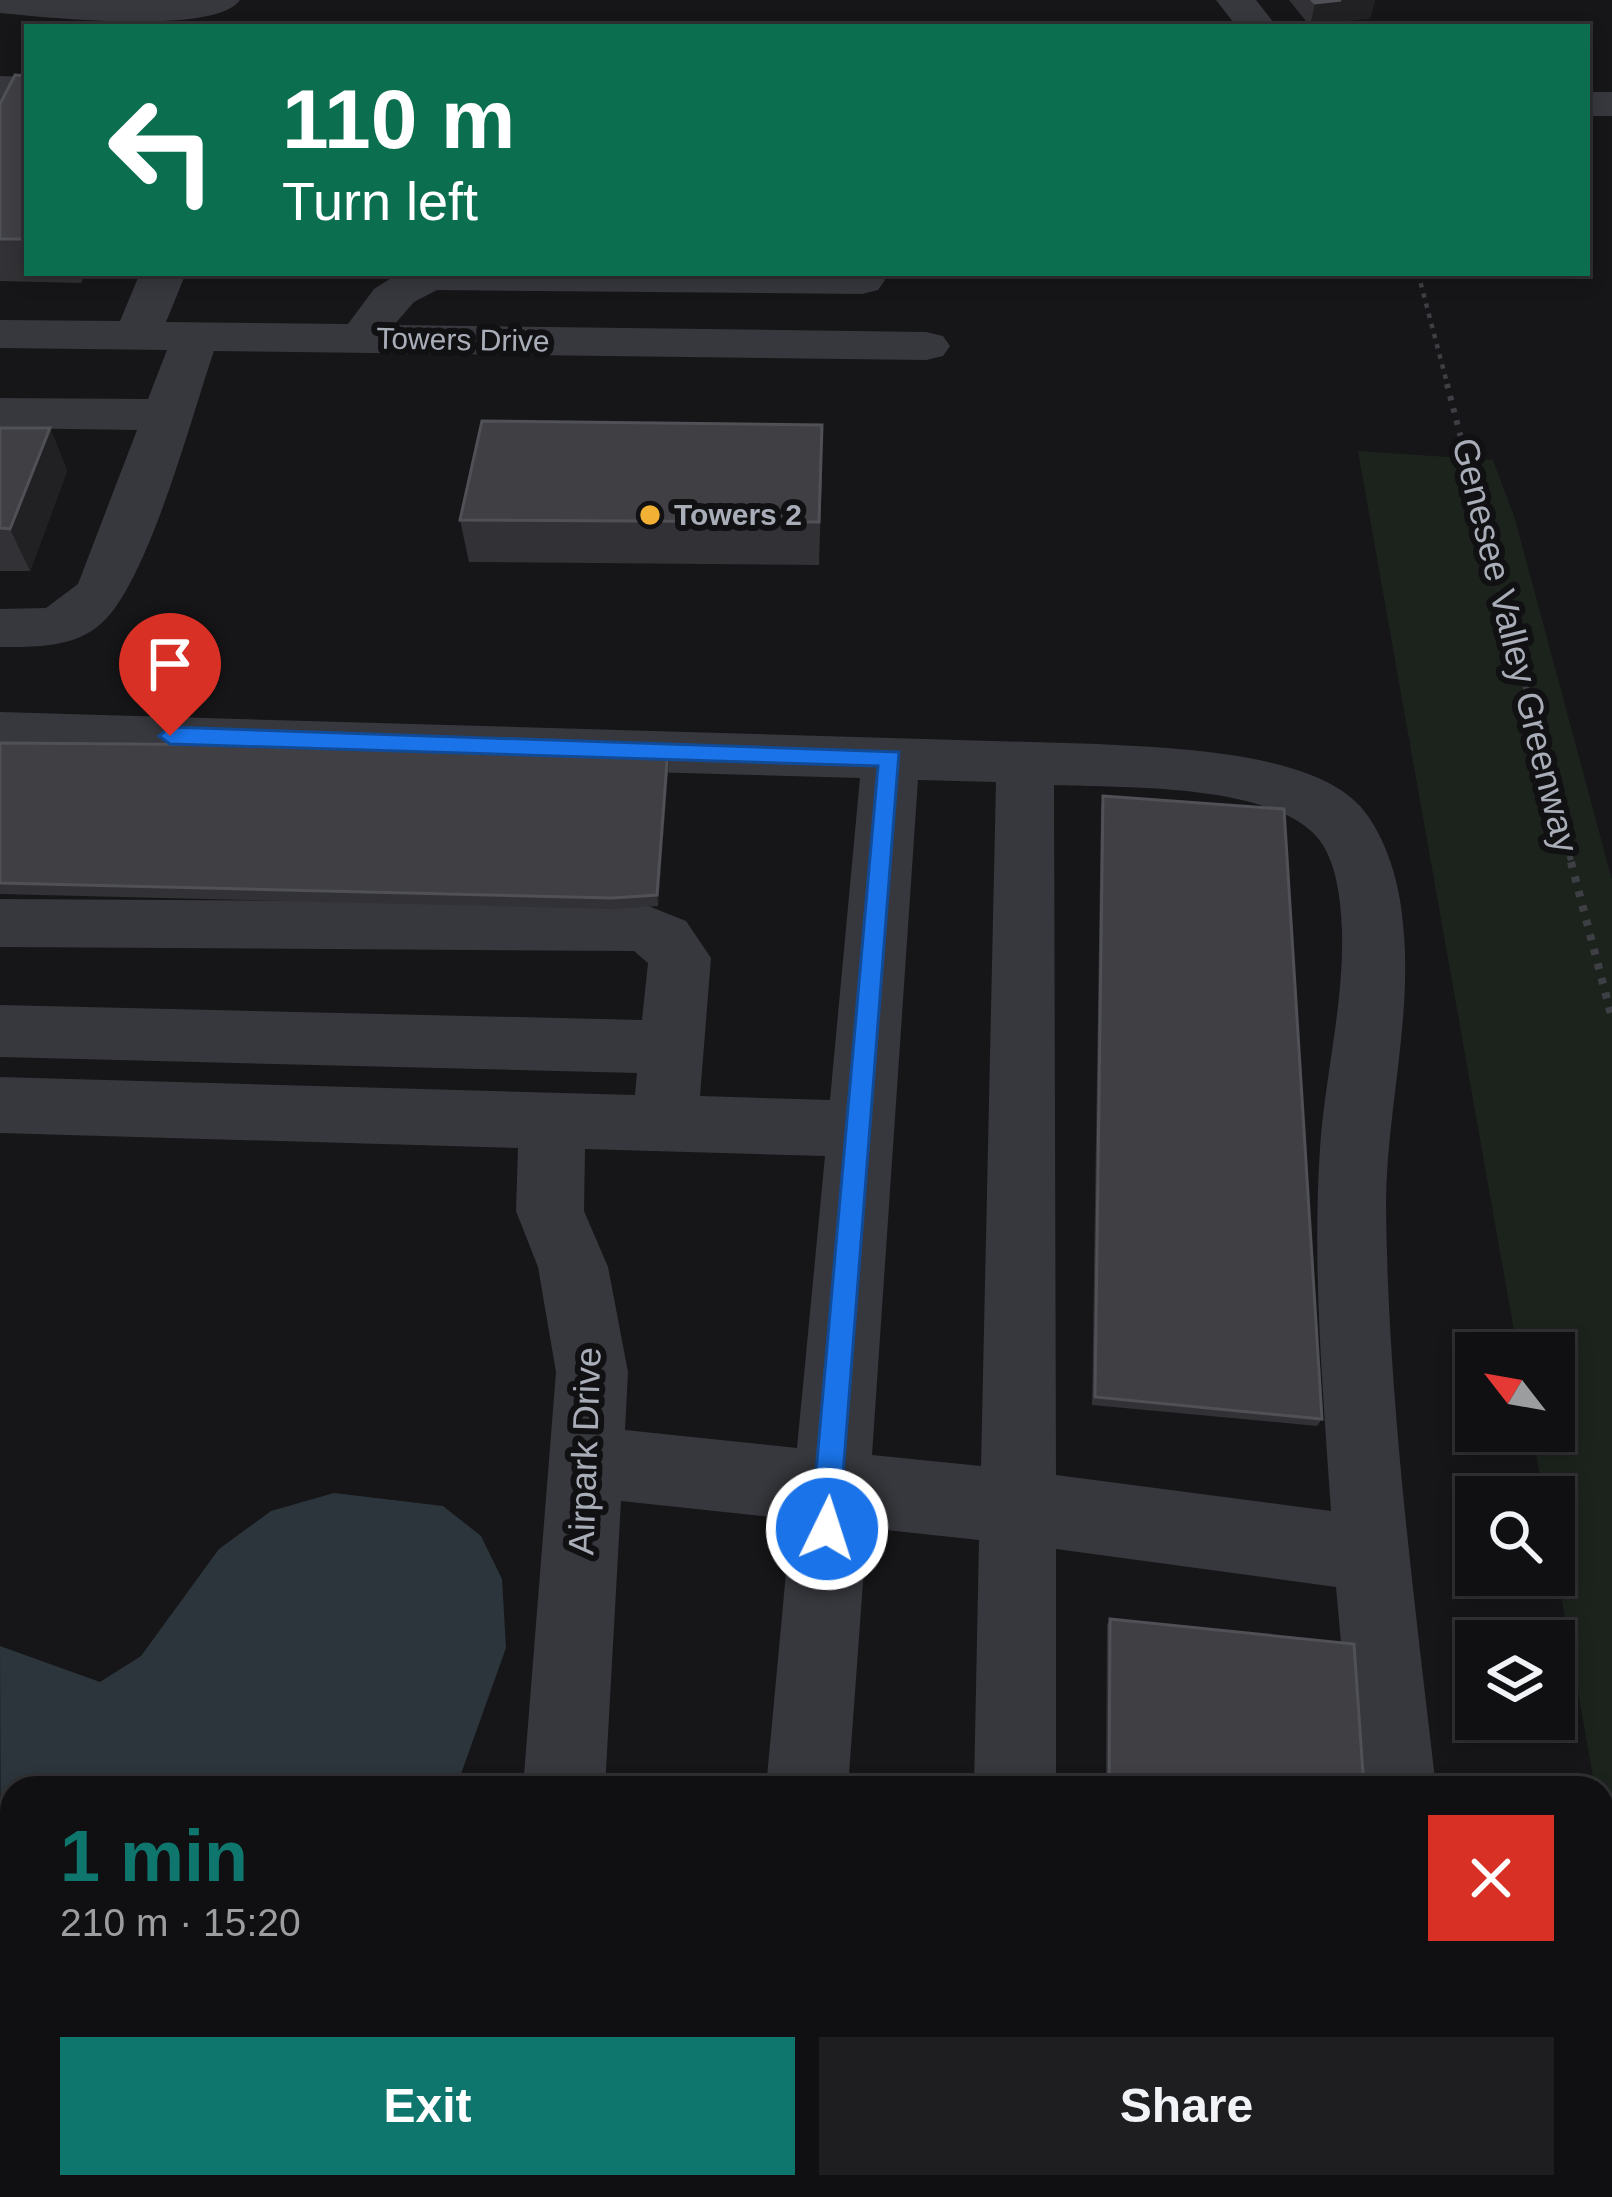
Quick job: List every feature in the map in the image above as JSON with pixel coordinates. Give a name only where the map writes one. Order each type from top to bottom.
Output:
[{"type":"street","points":[[0,2],[86,9],[180,8],[220,0]]},
{"type":"street","points":[[1236,0],[1255,24]]},
{"type":"street","points":[[137,336],[162,276]]},
{"type":"street","points":[[364,338],[380,304],[398,289],[431,276],[862,280]]},
{"type":"street","points":[[462,340],[568,294],[582,277]]},
{"type":"street","name":"Towers Drive","points":[[0,334],[926,346]]},
{"type":"street","points":[[0,628],[76,620],[102,592],[149,414],[196,336]]},
{"type":"street","points":[[14,445],[84,451],[149,414]]},
{"type":"street","points":[[14,445],[149,414]]},
{"type":"street","points":[[0,733],[1025,762],[1258,780],[1298,794],[1339,821],[1366,883],[1375,956],[1355,1120],[1351,1244],[1369,1554],[1394,1776]]},
{"type":"street","points":[[808,1776],[891,758]]},
{"type":"street","points":[[1015,1776],[1025,762]]},
{"type":"street","points":[[0,923],[641,926],[664,938],[680,958],[665,1121]]},
{"type":"street","points":[[0,1030],[672,1047]]},
{"type":"street","points":[[0,1105],[860,1129]]},
{"type":"street","name":"Airpark Drive","points":[[552,1121],[550,1210],[573,1268],[588,1336],[589,1462],[566,1776]]},
{"type":"street","points":[[589,1462],[1018,1507],[1369,1554]]},
{"type":"path","name":"Genesee Valley Greenway","points":[[1419,276],[1612,1018]]},
{"type":"shaded area","points":[[1358,451],[1493,460],[1515,519],[1612,880],[1612,1776],[1593,1776],[1575,1674],[1575,1620],[1565,1620],[1561,1596],[1575,1596],[1575,1476],[1540,1476],[1536,1452],[1575,1452],[1575,1332],[1514,1332]]},
{"type":"shaded area","points":[[334,1493],[443,1506],[481,1536],[502,1579],[506,1648],[460,1776],[0,1776],[0,1646],[100,1682],[141,1656],[219,1549],[271,1511]]},
{"type":"building","points":[[15,75],[24,76],[24,239],[0,239],[0,104]]},
{"type":"building","points":[[482,421],[822,425],[819,522],[460,520]]},
{"type":"building","points":[[0,428],[50,428],[10,529],[0,528]]},
{"type":"building","points":[[0,743],[668,748],[657,895],[612,898],[0,883]]},
{"type":"building","points":[[1103,796],[1284,809],[1322,1419],[1095,1397]]},
{"type":"building","points":[[1110,1619],[1354,1644],[1363,1776],[1109,1776]]},
{"type":"place","name":"Towers 2","points":[[650,515]]},
{"type":"route","points":[[170,736],[891,758],[827,1529]]}]
